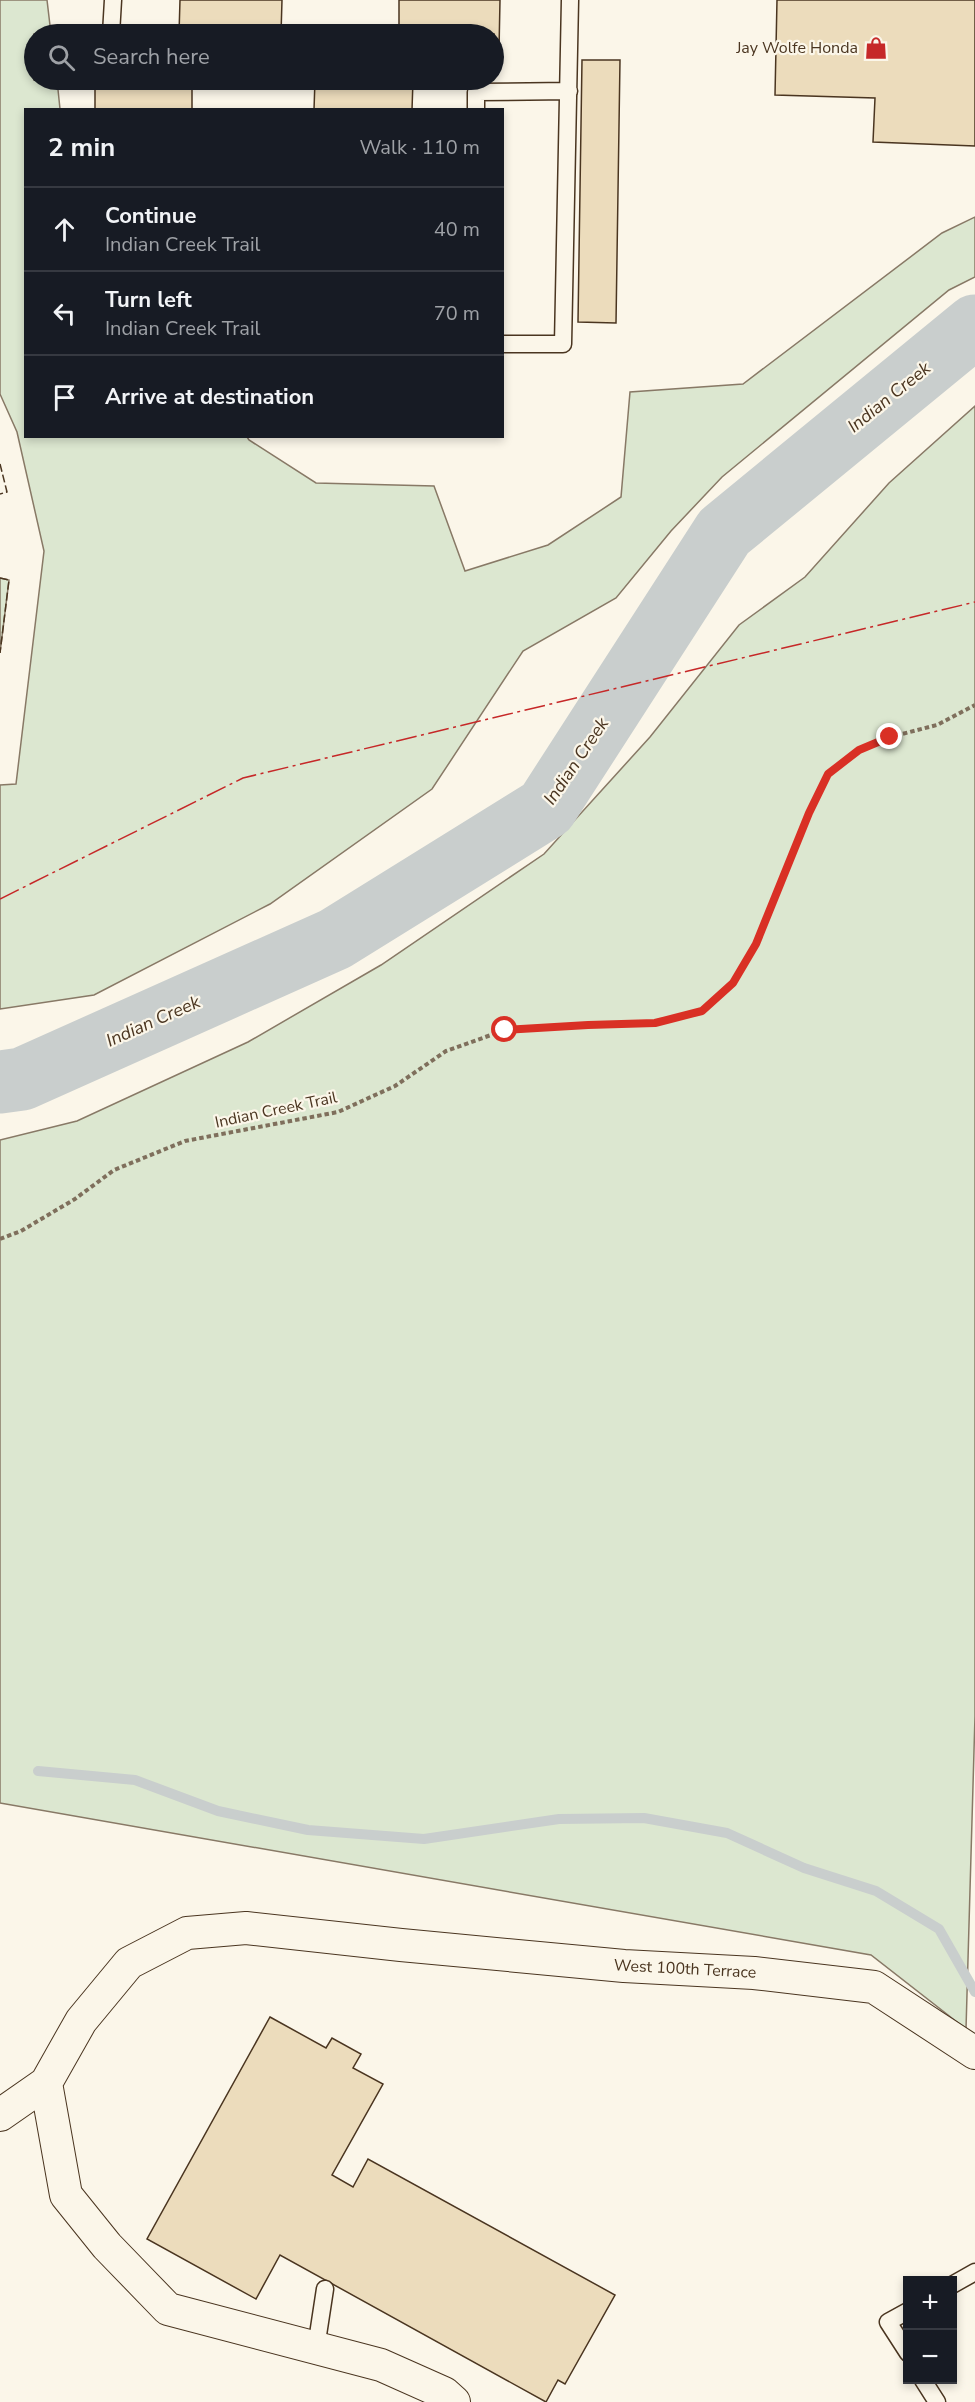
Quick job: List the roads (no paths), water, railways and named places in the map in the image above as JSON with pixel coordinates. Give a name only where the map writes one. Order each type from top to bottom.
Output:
[{"type":"street","name":"West 100th Terrace","points":[[46,2083],[81,2021],[129,1963],[187,1933],[246,1928],[624,1966],[754,1973],[874,1987],[975,2053]]},
{"type":"street","points":[[0,2115],[46,2083],[66,2195],[107,2246],[168,2309],[381,2365],[444,2393],[454,2402]]},
{"type":"lane","points":[[112,24],[113,0]]},
{"type":"lane","points":[[504,344],[563,344],[570,0]]},
{"type":"lane","points":[[476,108],[476,92],[569,91]]},
{"type":"lane","points":[[957,2282],[975,2272]]},
{"type":"lane","points":[[316,2348],[325,2289]]},
{"type":"lane","points":[[903,2314],[888,2322],[903,2346]]},
{"type":"lane","points":[[926,2384],[937,2402]]},
{"type":"waterway","name":"Indian Creek","points":[[0,1082],[22,1079],[335,939],[546,808],[724,532],[975,326]]},
{"type":"waterway","points":[[38,1771],[135,1780],[218,1811],[308,1830],[424,1839],[559,1819],[644,1818],[727,1833],[804,1868],[876,1891],[939,1929],[975,1992]]},
{"type":"place","name":"Jay Wolfe Honda","points":[[876,48]]}]
